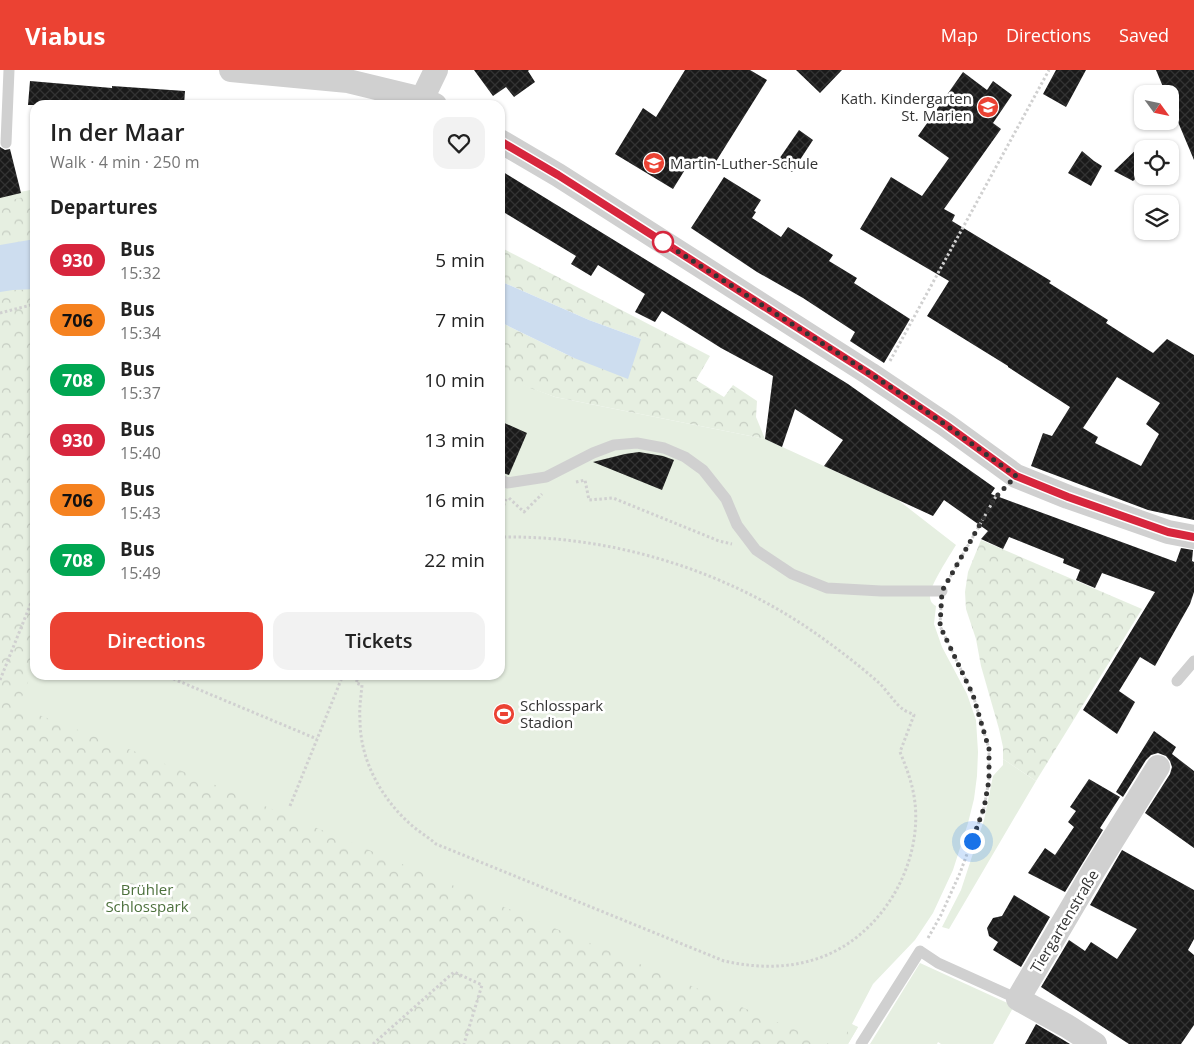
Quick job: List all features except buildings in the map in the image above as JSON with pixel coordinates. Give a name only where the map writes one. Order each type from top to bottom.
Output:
[{"type":"street","points":[[231,70],[348,81],[420,100]]},
{"type":"street","points":[[428,100],[436,70]]},
{"type":"street","points":[[505,144],[558,175],[880,380],[1016,476],[1068,497],[1168,532],[1194,537]]},
{"type":"street","name":"Tiergartenstraße","points":[[1018,1000],[1094,870],[1158,767]]},
{"type":"street","points":[[1018,1000],[1062,1035],[1095,1044]]},
{"type":"lane","points":[[6,143],[9,70]]},
{"type":"lane","points":[[505,482],[546,477],[614,445],[637,444],[664,448],[685,457],[703,470],[726,499],[737,525],[756,550],[792,574],[827,588],[881,591],[942,591]]},
{"type":"lane","points":[[1177,681],[1194,661]]},
{"type":"lane","points":[[860,1044],[920,950],[938,963],[1018,1000]]},
{"type":"path","points":[[880,380],[1049,70]]},
{"type":"path","points":[[0,314],[30,305]]},
{"type":"path","points":[[920,950],[941,915],[960,873],[984,808],[989,780],[989,749],[973,695],[940,626],[942,591],[995,498],[1016,476]]},
{"type":"path","points":[[568,484],[585,480],[589,500],[613,498],[719,542],[756,550]]},
{"type":"path","points":[[505,501],[507,496],[524,512],[542,495]]},
{"type":"path","points":[[357,680],[356,683],[362,685],[361,735],[370,769],[382,792],[392,805],[410,824],[436,844],[715,958],[740,965],[775,967],[819,958],[850,943],[874,921],[901,881],[907,867],[915,836],[915,804],[908,771],[900,752],[914,715],[903,710],[879,683],[820,636],[784,613],[740,589],[689,568],[609,546],[559,540],[505,537]]},
{"type":"path","points":[[0,680],[30,605]]},
{"type":"path","points":[[176,680],[316,739]]},
{"type":"path","points":[[290,806],[341,680]]},
{"type":"path","points":[[373,1044],[454,972],[482,985],[464,1044]]},
{"type":"green space","name":"Schlosspark Stadion","points":[[30,190],[30,680],[505,680],[505,378],[555,397],[765,439],[898,500],[956,545],[936,579],[930,598],[936,606],[934,624],[942,647],[967,694],[976,720],[978,752],[974,799],[953,870],[933,913],[915,940],[873,984],[852,1024],[858,1027],[848,1044],[0,1044],[0,196]]},
{"type":"green space","points":[[30,195],[30,240],[0,245],[0,203]]},
{"type":"green space","points":[[505,250],[710,356],[696,380],[724,397],[733,385],[757,401],[756,417],[765,439],[555,397],[505,379],[505,324],[574,358],[641,339],[589,320],[505,283]]},
{"type":"green space","name":"Brühler Schlosspark","points":[[30,289],[30,677],[18,707],[144,755],[829,1044],[0,1044],[0,292]]},
{"type":"green space","points":[[981,540],[1142,609],[1036,781],[1003,759],[1003,747],[999,729],[981,666],[976,639],[966,609],[965,592],[968,572]]},
{"type":"green space","points":[[1003,759],[1036,781],[949,929],[942,927],[961,890],[984,820],[993,776],[1003,765]]},
{"type":"green space","points":[[920,963],[1014,1006],[993,1044],[941,1044],[938,1042],[937,1044],[870,1044]]},
{"type":"green space","points":[[851,1025],[858,1027],[848,1044],[841,1044]]},
{"type":"water","points":[[30,240],[30,289],[0,292],[0,245]]},
{"type":"water","points":[[505,283],[589,320],[641,339],[628,379],[574,358],[505,324]]},
{"type":"bus line","name":"930","points":[[505,144],[558,175],[870,374],[946,425],[1016,476],[1068,497],[1168,532],[1194,537]]},
{"type":"place","name":"Kath. Kindergarten St. Marien","points":[[988,107]]},
{"type":"place","name":"Martin-Luther-Schule","points":[[654,163]]},
{"type":"place","name":"Schlosspark Stadion","points":[[504,714]]},
{"type":"route","points":[[663,242],[880,380],[1016,476],[995,498],[942,591],[940,626],[973,695],[989,749],[989,780],[984,808],[972,841]]}]
